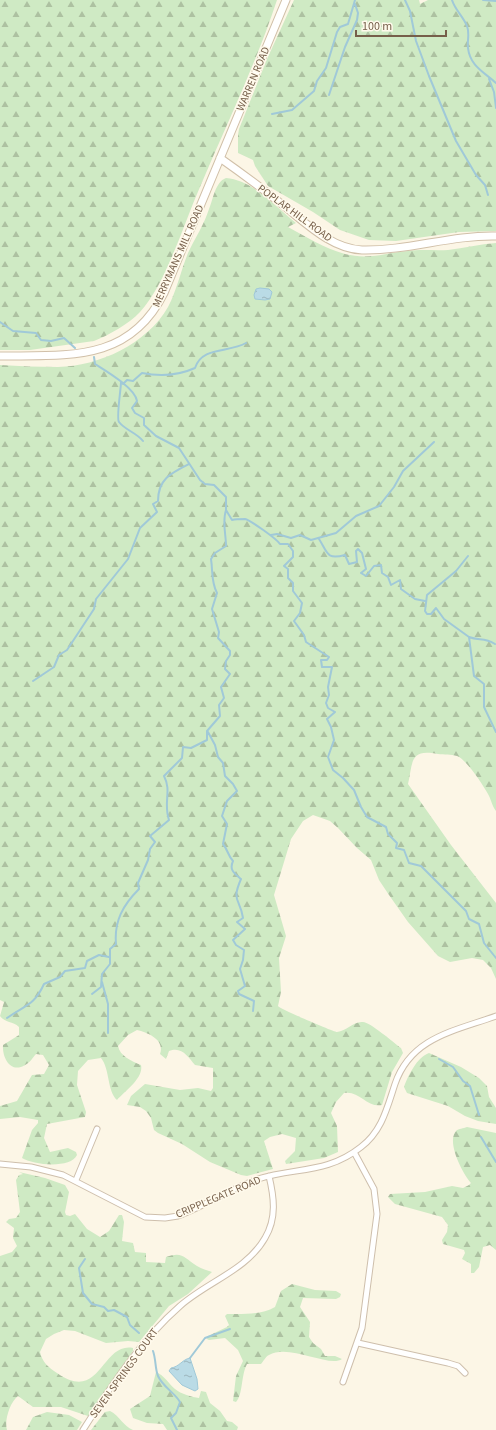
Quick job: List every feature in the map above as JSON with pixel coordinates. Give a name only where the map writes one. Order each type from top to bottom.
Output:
[{"type":"street","name":"WARREN ROAD","points":[[220,158],[286,0]]},
{"type":"street","name":"POPLAR HILL ROAD","points":[[220,158],[313,228],[330,239],[350,248],[388,249],[496,236]]},
{"type":"street","name":"MERRYMANS MILL ROAD","points":[[0,356],[83,354],[112,345],[140,327],[156,309],[164,293],[220,158]]},
{"type":"street","name":"CRIPPLEGATE ROAD","points":[[0,1164],[47,1170],[76,1180],[145,1217],[165,1218],[191,1211],[241,1186],[269,1176],[322,1168],[339,1161],[354,1152],[369,1140],[382,1122],[389,1106],[398,1076],[416,1052],[439,1036],[496,1016]]},
{"type":"street","points":[[76,1180],[97,1129]]},
{"type":"street","points":[[343,1382],[358,1343],[362,1328],[374,1242],[376,1200],[368,1176],[354,1152]]},
{"type":"street","name":"SEVEN SPRINGS COURT","points":[[83,1430],[120,1376],[155,1330],[181,1304],[241,1264],[266,1237],[273,1215],[274,1204],[269,1176]]},
{"type":"street","points":[[358,1343],[448,1363],[458,1366],[465,1372]]},
{"type":"green space","points":[[0,0],[277,0],[250,71],[174,252],[158,286],[140,312],[130,321],[106,336],[94,341],[30,350],[0,350]]},
{"type":"green space","points":[[294,0],[419,0],[420,4],[428,0],[496,0],[496,231],[459,232],[396,241],[369,240],[340,230],[313,212],[268,186],[255,166],[253,160],[238,153],[239,129],[267,59]]},
{"type":"green space","points":[[226,178],[246,184],[264,195],[296,223],[288,227],[322,245],[345,254],[354,256],[369,256],[413,250],[448,250],[496,243],[496,811],[488,794],[478,779],[465,762],[457,756],[429,753],[417,755],[412,764],[408,784],[451,845],[496,903],[496,979],[491,968],[483,960],[472,958],[450,962],[438,956],[408,922],[389,895],[379,880],[371,860],[330,821],[313,815],[303,821],[291,839],[274,895],[286,936],[279,958],[281,992],[278,1006],[337,1032],[359,1022],[366,1023],[401,1048],[403,1053],[392,1072],[382,1105],[372,1104],[354,1094],[344,1093],[336,1102],[331,1113],[337,1126],[338,1152],[324,1158],[286,1164],[285,1161],[295,1151],[296,1138],[282,1134],[270,1137],[264,1141],[273,1169],[247,1176],[241,1175],[210,1162],[182,1144],[158,1133],[154,1130],[151,1118],[146,1111],[140,1107],[127,1105],[131,1096],[145,1084],[180,1090],[198,1088],[211,1091],[213,1088],[213,1068],[195,1065],[184,1053],[178,1050],[169,1051],[166,1059],[160,1054],[160,1045],[155,1038],[137,1030],[128,1035],[118,1046],[121,1053],[130,1060],[141,1065],[140,1075],[117,1100],[112,1091],[106,1068],[101,1058],[88,1060],[78,1071],[77,1085],[86,1112],[85,1117],[47,1124],[44,1138],[50,1152],[68,1148],[76,1152],[77,1155],[73,1159],[60,1164],[43,1164],[22,1158],[32,1130],[38,1123],[38,1120],[20,1117],[0,1119],[0,1106],[17,1101],[32,1075],[44,1074],[49,1065],[43,1055],[36,1054],[27,1064],[20,1067],[16,1068],[8,1063],[4,1055],[3,1045],[19,1035],[19,1027],[4,1020],[0,1016],[4,1002],[0,1000],[0,365],[36,367],[74,366],[105,357],[135,342],[148,332],[168,307],[188,253],[205,221],[217,187],[222,180]]},
{"type":"green space","points":[[429,1053],[461,1067],[479,1078],[487,1086],[489,1097],[496,1108],[496,1124],[478,1121],[465,1116],[448,1106],[407,1093],[404,1087],[411,1072],[421,1058]]},
{"type":"green space","points":[[467,1127],[496,1133],[496,1250],[490,1245],[483,1247],[479,1267],[474,1273],[471,1273],[471,1264],[462,1259],[465,1253],[464,1250],[443,1244],[442,1240],[447,1232],[448,1225],[442,1217],[395,1204],[388,1197],[390,1194],[425,1192],[452,1186],[463,1188],[469,1185],[471,1183],[460,1165],[454,1150],[453,1142],[453,1136],[456,1131]]},
{"type":"green space","points":[[19,1172],[45,1178],[65,1185],[69,1192],[65,1212],[66,1215],[70,1216],[75,1214],[87,1229],[100,1237],[109,1231],[119,1215],[122,1215],[124,1222],[122,1241],[133,1243],[135,1252],[146,1253],[146,1262],[165,1263],[166,1257],[180,1255],[199,1267],[212,1272],[188,1294],[169,1306],[139,1342],[128,1341],[106,1343],[75,1331],[64,1330],[46,1339],[40,1352],[44,1362],[54,1371],[72,1381],[83,1381],[92,1377],[100,1370],[106,1361],[122,1349],[133,1348],[133,1351],[88,1416],[61,1407],[33,1407],[18,1396],[12,1403],[8,1412],[6,1422],[7,1430],[0,1430],[0,1256],[12,1252],[17,1246],[13,1238],[14,1228],[6,1222],[9,1219],[16,1218],[20,1212],[16,1180],[19,1175],[23,1174]]},
{"type":"green space","points":[[292,1284],[315,1290],[336,1291],[341,1294],[340,1297],[336,1299],[303,1298],[300,1307],[310,1322],[309,1337],[313,1343],[321,1349],[325,1356],[335,1356],[342,1359],[336,1361],[328,1360],[287,1352],[277,1352],[269,1355],[261,1364],[247,1364],[240,1395],[236,1402],[233,1401],[236,1376],[243,1361],[238,1350],[225,1338],[209,1340],[207,1339],[208,1336],[229,1325],[225,1316],[227,1314],[258,1313],[275,1307],[281,1291]]},
{"type":"green space","points":[[156,1372],[164,1377],[177,1391],[183,1394],[199,1398],[201,1391],[206,1392],[210,1403],[220,1411],[227,1421],[232,1422],[238,1427],[237,1430],[167,1430],[163,1424],[147,1423],[133,1418],[130,1409],[150,1396]]},
{"type":"green space","points":[[110,1411],[133,1430],[91,1430],[105,1412]]},
{"type":"green space","points":[[47,1412],[69,1415],[82,1422],[77,1430],[26,1430],[33,1417]]},
{"type":"water","points":[[256,289],[269,289],[272,292],[270,299],[255,299],[254,295]]},
{"type":"water","points":[[190,1358],[197,1379],[198,1389],[195,1391],[182,1385],[169,1371],[171,1368]]},
{"type":"waterway","points":[[272,114],[292,110],[314,91],[317,81],[326,68],[337,32],[340,27],[348,24],[355,0]]},
{"type":"waterway","points":[[405,0],[410,11],[416,41],[456,141],[476,175],[485,185],[488,195]]},
{"type":"waterway","points":[[452,0],[467,26],[468,48],[472,60],[478,68],[496,83]]},
{"type":"waterway","points":[[483,0],[496,1]]},
{"type":"waterway","points":[[329,95],[345,47],[357,20],[358,13],[355,4]]},
{"type":"waterway","points":[[489,79],[494,92],[496,108]]},
{"type":"waterway","points":[[0,322],[13,331],[36,333],[41,340],[51,341],[64,338],[75,348]]},
{"type":"waterway","points":[[123,384],[127,380],[133,381],[142,373],[156,375],[182,373],[195,368],[199,361],[210,353],[246,343]]},
{"type":"waterway","points":[[94,357],[95,364],[126,385],[135,396],[137,401],[132,408],[135,413],[144,418],[144,425],[156,436],[179,448],[200,480],[205,484],[214,485],[226,497],[226,510],[232,520],[248,520],[269,534],[280,544],[288,544],[293,551],[293,557],[284,566],[288,569],[288,578],[293,583],[293,591],[302,603],[300,613],[294,621],[304,635],[306,642],[329,657],[327,660],[321,660],[322,667],[332,667],[328,687],[329,695],[326,703],[328,708],[335,712],[327,719],[331,727],[334,740],[328,757],[333,770],[354,790],[367,817],[386,827],[388,834],[397,843],[396,848],[404,850],[409,863],[421,866],[466,911],[469,919],[479,924],[484,943],[496,958]]},
{"type":"waterway","points":[[121,382],[118,420],[124,427],[143,441]]},
{"type":"waterway","points":[[271,535],[277,534],[291,538],[300,535],[311,540],[336,533],[356,516],[379,506],[394,487],[403,471],[434,442]]},
{"type":"waterway","points":[[33,681],[54,667],[59,655],[67,650],[94,609],[96,599],[128,559],[140,528],[157,512],[153,504],[158,501],[160,487],[163,482],[171,474],[189,464]]},
{"type":"waterway","points":[[92,994],[101,987],[102,974],[110,964],[110,949],[116,944],[116,928],[124,907],[139,889],[138,883],[148,860],[150,849],[155,842],[150,836],[169,820],[167,814],[168,792],[164,776],[182,758],[183,747],[191,748],[207,740],[207,731],[220,716],[219,705],[224,698],[221,687],[230,674],[225,669],[230,651],[218,638],[219,632],[212,609],[217,593],[213,581],[211,559],[215,553],[226,546],[224,524],[226,510]]},
{"type":"waterway","points":[[319,539],[328,554],[334,557],[345,555],[349,564],[357,562],[356,551],[358,549],[362,553],[366,569],[361,573],[366,576],[374,566],[381,565],[382,573],[388,577],[391,585],[400,580],[401,589],[415,599],[425,601]]},
{"type":"waterway","points":[[468,556],[456,571],[427,595],[425,611],[427,614],[431,614],[436,608],[444,619],[469,637],[495,644]]},
{"type":"waterway","points":[[469,637],[474,676],[484,684],[484,707],[496,732]]},
{"type":"waterway","points":[[208,732],[215,745],[218,757],[223,763],[225,776],[233,784],[237,791],[227,801],[222,816],[227,824],[223,844],[233,861],[233,871],[241,879],[236,896],[243,918],[237,922],[245,929],[233,940],[236,945],[244,950],[240,969],[245,986],[238,991],[239,994],[254,1001],[253,1011]]},
{"type":"waterway","points":[[7,1018],[33,1001],[44,984],[60,977],[65,971],[85,968],[87,961],[99,955],[109,957]]},
{"type":"waterway","points":[[102,982],[108,1004],[108,1033]]},
{"type":"waterway","points":[[439,1059],[453,1067],[463,1081],[470,1086],[479,1115]]},
{"type":"waterway","points":[[481,1137],[496,1162]]},
{"type":"waterway","points":[[85,1259],[79,1268],[83,1293],[92,1304],[104,1307],[108,1311],[114,1310],[127,1317],[130,1325],[139,1333]]},
{"type":"waterway","points":[[190,1358],[205,1338],[230,1329]]},
{"type":"waterway","points":[[153,1351],[156,1370],[160,1380],[180,1402],[176,1413],[171,1418],[177,1430]]}]
